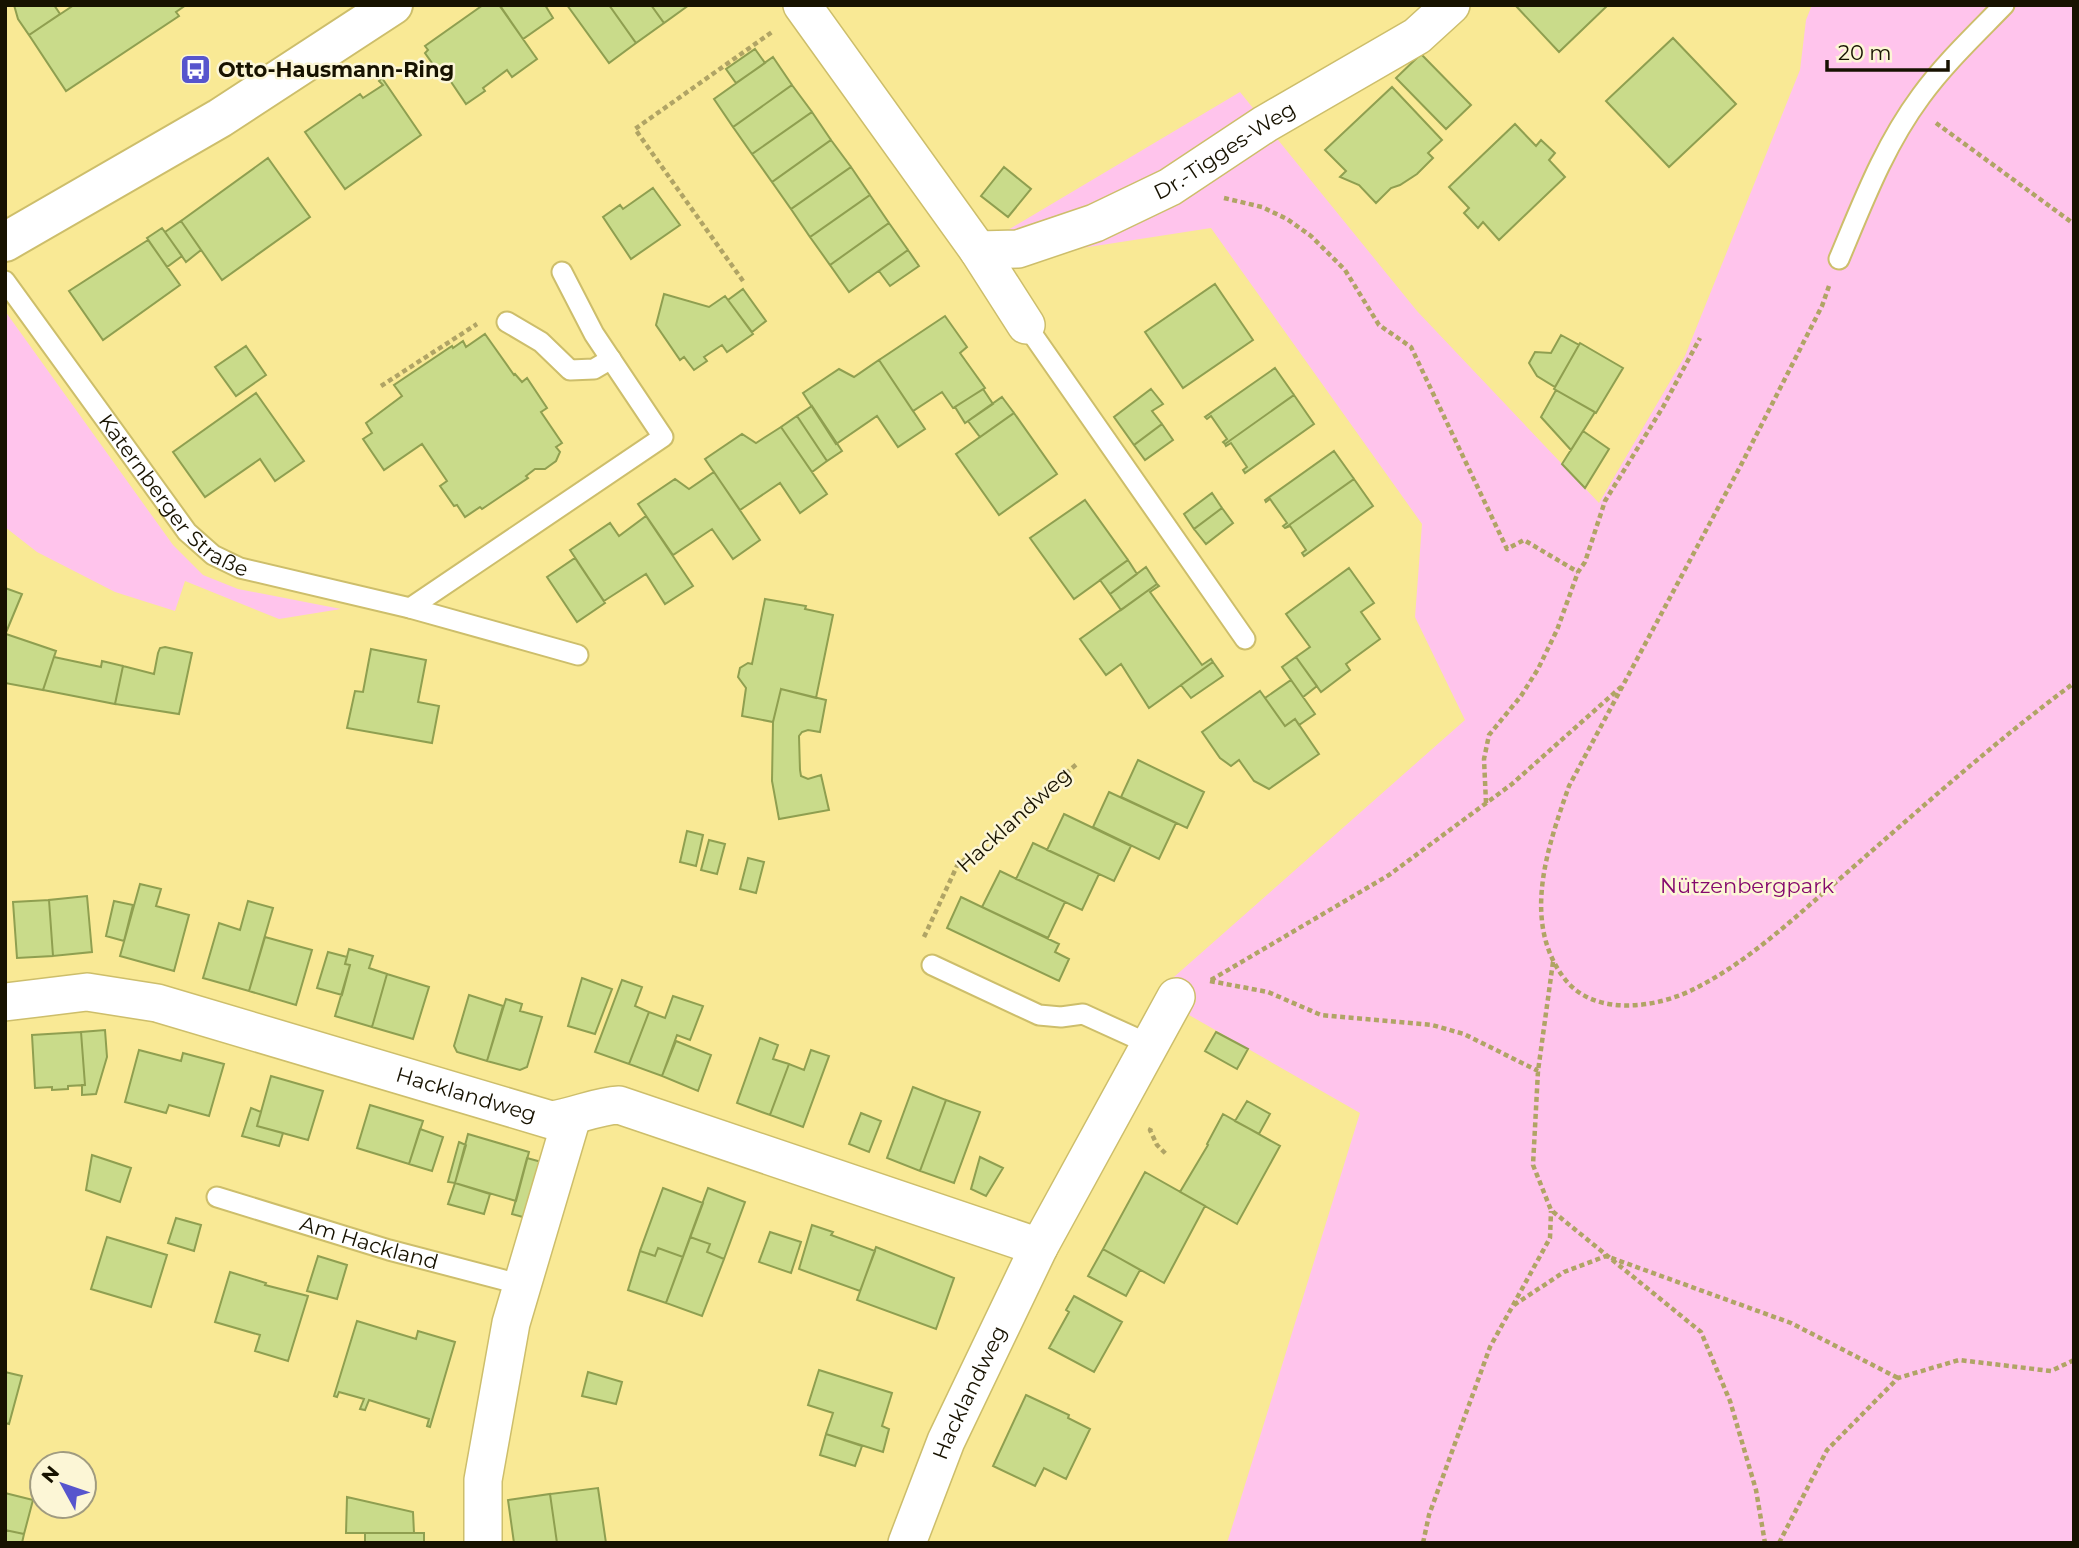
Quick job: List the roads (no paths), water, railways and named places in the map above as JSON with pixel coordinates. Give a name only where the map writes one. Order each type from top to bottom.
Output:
[{"type":"street","points":[[5,242],[220,118],[388,7]]},
{"type":"street","points":[[803,7],[978,250],[1026,325]]},
{"type":"street","name":"Dr.-Tigges-Weg","points":[[978,250],[1018,249],[1095,223],[1170,187],[1265,124],[1417,36],[1447,7]]},
{"type":"street","name":"Hacklandweg","points":[[5,1002],[87,992],[157,1003],[551,1121],[606,1105],[619,1105],[1039,1247]]},
{"type":"street","name":"Hacklandweg","points":[[907,1543],[946,1441],[1039,1247],[1176,998]]},
{"type":"street","points":[[483,1543],[483,1480],[511,1323],[572,1117]]},
{"type":"lane","points":[[1839,259],[1876,169],[1913,107],[1946,66],[2004,5]]},
{"type":"lane","points":[[411,608],[663,437],[594,334],[562,272]]},
{"type":"lane","name":"Katernberger Straße","points":[[5,281],[187,531],[212,555],[240,568],[411,608],[579,655]]},
{"type":"lane","points":[[507,322],[541,342],[570,370],[594,369],[611,359]]},
{"type":"lane","points":[[1026,325],[1245,639]]},
{"type":"lane","points":[[932,965],[1039,1015],[1061,1017],[1083,1014],[1149,1044]]},
{"type":"lane","name":"Am Hackland","points":[[217,1197],[389,1250],[523,1285]]},
{"type":"place","name":"Otto-Hausmann-Ring","points":[[195,70]]},
{"type":"park label","name":"Nützenbergpark","points":[[1747,886]]}]
